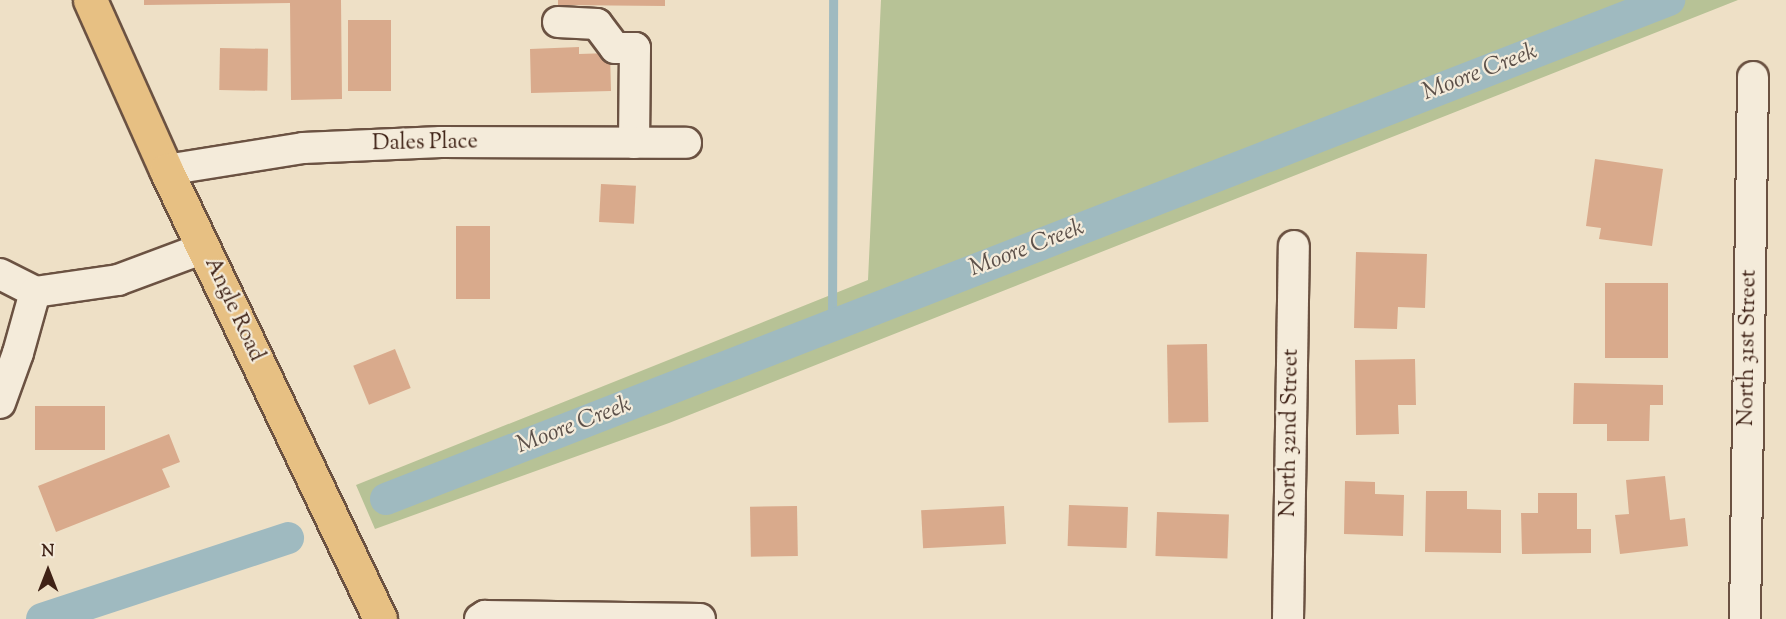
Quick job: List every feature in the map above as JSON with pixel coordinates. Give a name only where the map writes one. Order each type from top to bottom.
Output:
[{"type":"main road","name":"Angle Road","points":[[90,0],[166,170],[380,619]]},
{"type":"street","points":[[558,22],[597,24],[615,48],[634,48],[634,143]]},
{"type":"street","name":"North 31st Street","points":[[1745,619],[1753,76]]},
{"type":"street","name":"Dales Place","points":[[166,170],[303,148],[441,142],[686,143]]},
{"type":"street","name":"North 32nd Street","points":[[1288,619],[1294,246]]},
{"type":"street","points":[[0,274],[35,292],[118,280],[204,248]]},
{"type":"street","points":[[0,403],[18,353],[35,292]]},
{"type":"street","points":[[480,619],[485,616],[700,619]]},
{"type":"green space","points":[[881,0],[1738,0],[669,423],[375,529],[356,485],[868,280]]},
{"type":"building","points":[[144,0],[341,0],[342,99],[291,100],[290,3],[144,5]]},
{"type":"building","points":[[558,0],[665,0],[665,6],[558,5]]},
{"type":"building","points":[[348,20],[391,20],[391,91],[348,91]]},
{"type":"building","points":[[579,47],[579,54],[610,53],[611,91],[531,93],[530,49]]},
{"type":"building","points":[[220,48],[268,49],[267,91],[219,90]]},
{"type":"building","points":[[1595,159],[1663,169],[1652,246],[1599,239],[1601,228],[1586,226]]},
{"type":"building","points":[[601,184],[636,186],[634,224],[599,222]]},
{"type":"building","points":[[456,226],[490,226],[490,299],[456,299]]},
{"type":"building","points":[[1356,252],[1427,254],[1425,308],[1398,307],[1397,329],[1354,328]]},
{"type":"building","points":[[1605,283],[1668,283],[1668,358],[1605,358]]},
{"type":"building","points":[[1207,344],[1208,422],[1168,423],[1167,345]]},
{"type":"building","points":[[395,349],[411,388],[369,405],[353,366]]},
{"type":"building","points":[[1415,359],[1416,405],[1398,405],[1399,434],[1356,435],[1355,360]]},
{"type":"building","points":[[1574,383],[1663,385],[1663,405],[1650,405],[1649,441],[1607,441],[1607,424],[1573,424]]},
{"type":"building","points":[[35,406],[105,406],[105,450],[35,450]]},
{"type":"building","points":[[169,434],[180,462],[162,469],[170,487],[56,532],[38,486]]},
{"type":"building","points":[[1665,476],[1670,520],[1685,518],[1688,546],[1620,554],[1615,515],[1629,514],[1626,480]]},
{"type":"building","points":[[1345,481],[1375,482],[1375,494],[1404,495],[1403,536],[1344,534]]},
{"type":"building","points":[[1426,491],[1467,491],[1467,509],[1501,510],[1501,553],[1425,552]]},
{"type":"building","points":[[1538,493],[1577,493],[1577,529],[1591,529],[1591,553],[1522,554],[1521,513],[1538,513]]},
{"type":"building","points":[[1069,505],[1128,507],[1127,548],[1068,546]]},
{"type":"building","points":[[797,506],[798,556],[751,557],[750,507]]},
{"type":"building","points":[[1004,506],[1006,544],[923,548],[921,510]]},
{"type":"building","points":[[1157,512],[1229,515],[1227,558],[1155,556]]},
{"type":"waterway","points":[[832,325],[833,0]]},
{"type":"waterway","name":"Moore Creek","points":[[386,499],[1669,0]]},
{"type":"waterway","points":[[42,619],[288,538]]}]
